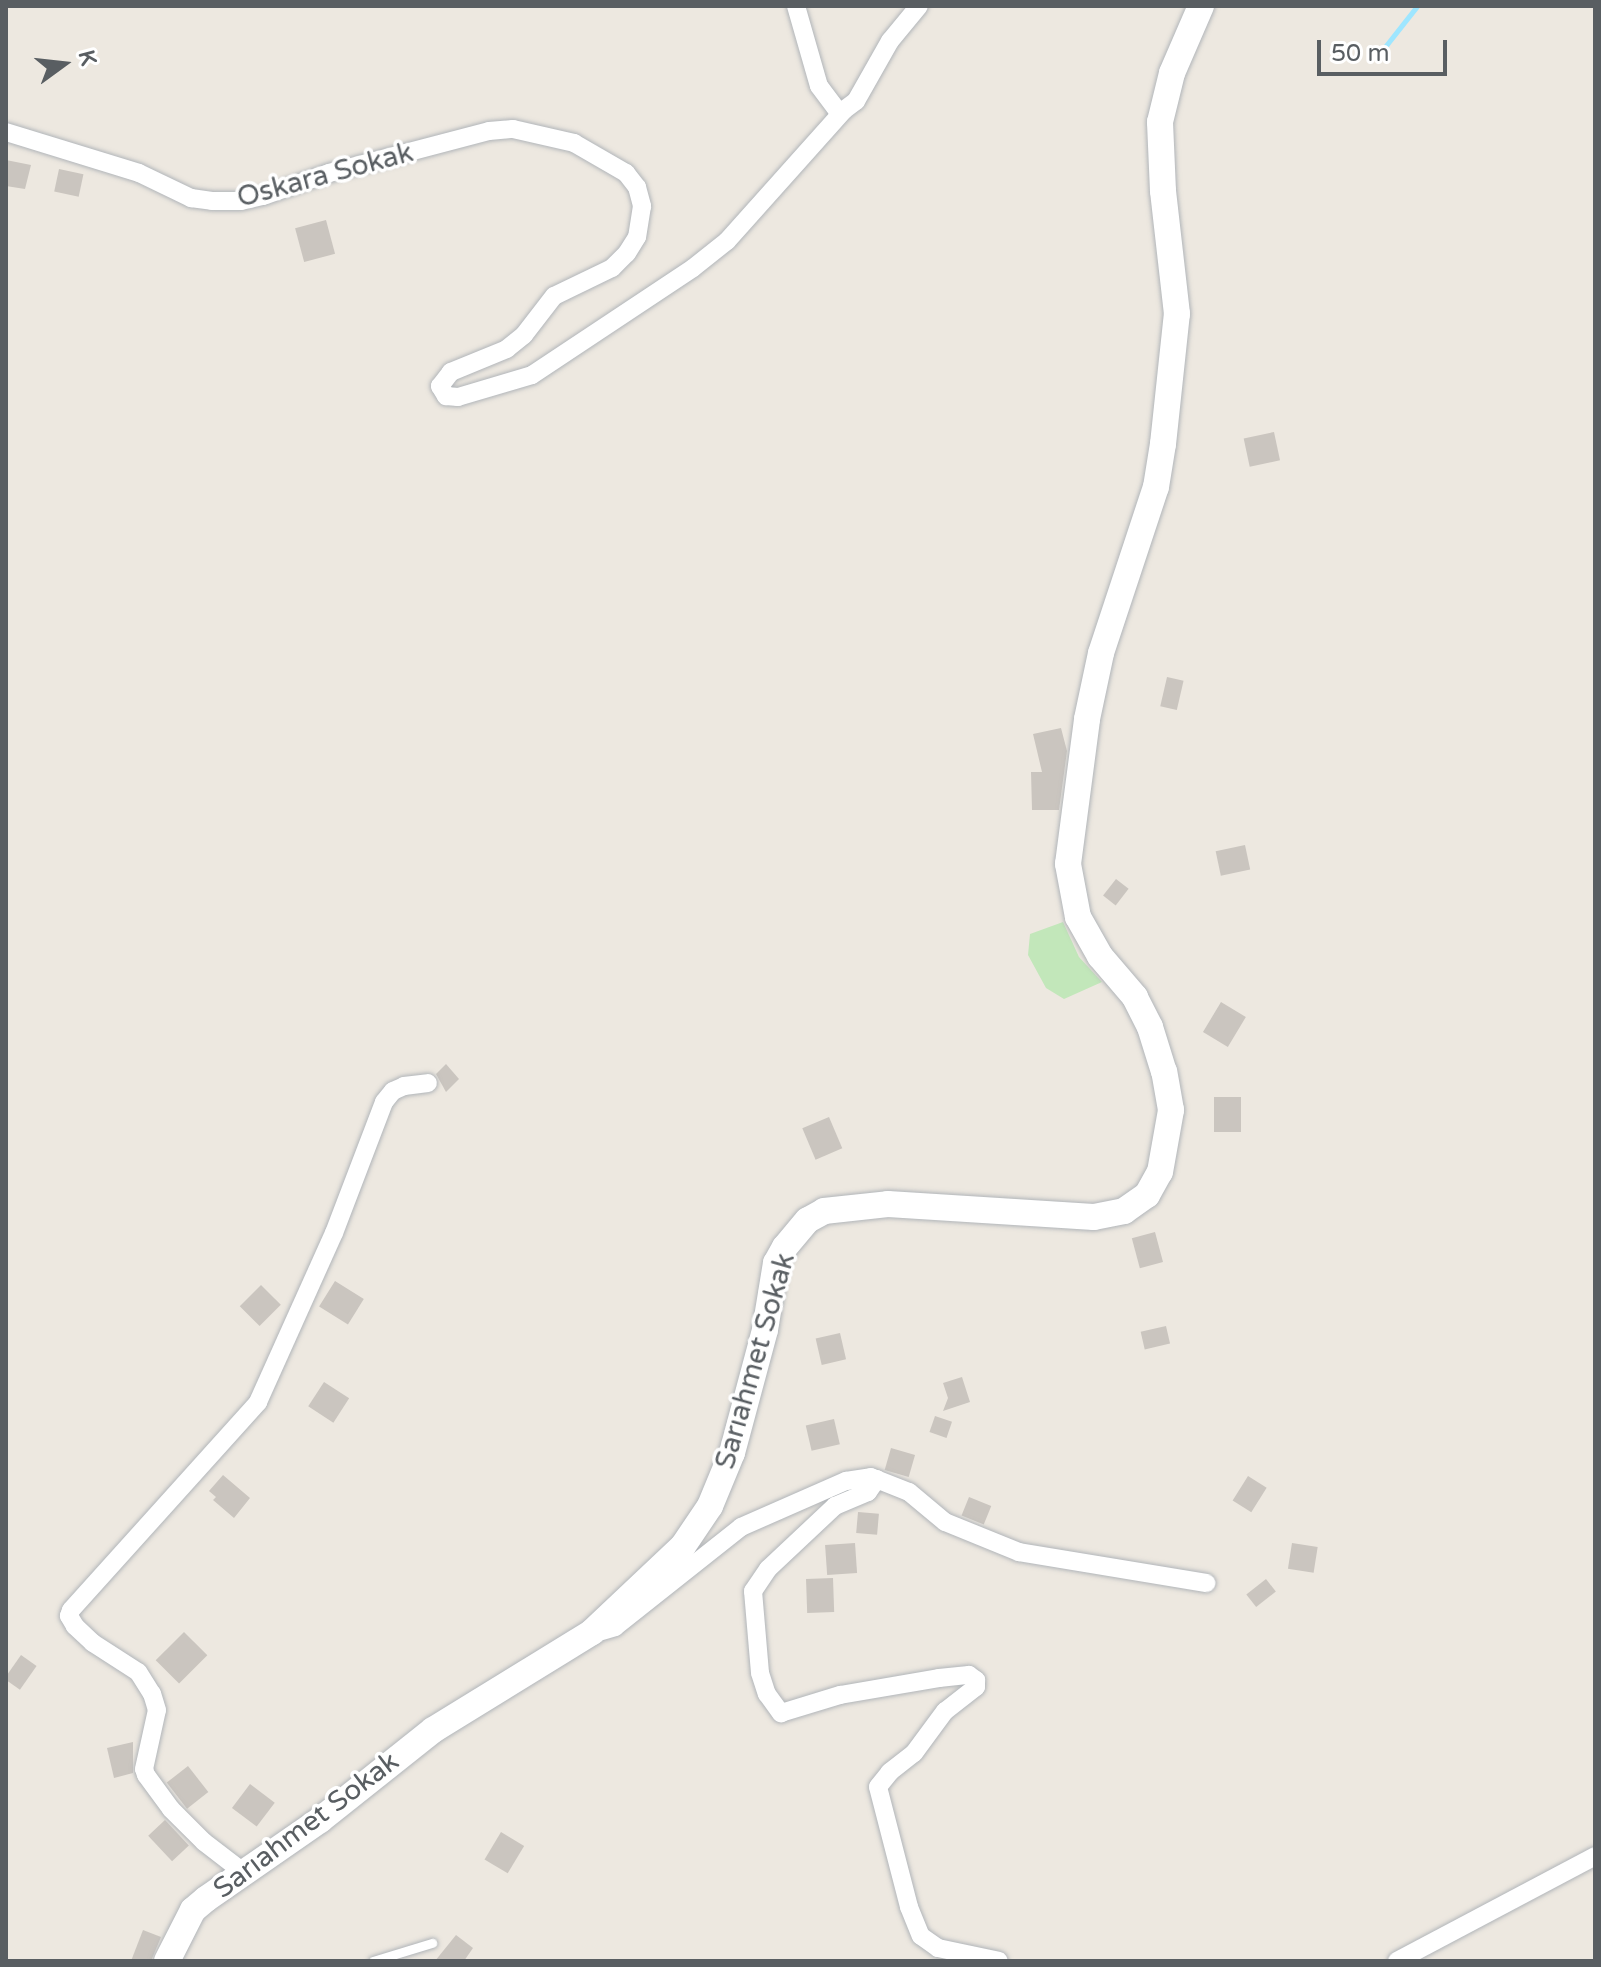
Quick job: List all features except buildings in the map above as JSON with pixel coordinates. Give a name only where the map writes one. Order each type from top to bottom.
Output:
[{"type":"street","points":[[796,6],[819,86],[837,110],[844,110],[856,101],[890,41],[919,6]]},
{"type":"street","name":"Sarıahmet Sokak","points":[[167,1961],[193,1910],[320,1820],[433,1730],[592,1632],[683,1546],[710,1506],[732,1453],[765,1330],[776,1263],[793,1235],[808,1220],[824,1211],[888,1204],[1094,1217],[1124,1211],[1135,1204],[1147,1195],[1160,1172],[1171,1110],[1164,1072],[1150,1027],[1135,997],[1100,956],[1078,917],[1068,864],[1087,719],[1101,653],[1156,487],[1163,444],[1177,314],[1163,191],[1160,122],[1172,73],[1201,6]]},
{"type":"street","name":"Oskara Sokak","points":[[6,132],[139,173],[191,198],[212,201],[241,201],[329,173],[489,131],[513,129],[574,143],[626,173],[637,187],[642,206],[640,224],[627,253],[612,268],[554,296],[524,335],[507,349],[451,372],[440,386],[446,396],[458,397],[532,375],[693,268],[727,241],[844,110]]},
{"type":"street","points":[[243,1872],[204,1842],[171,1809],[146,1775],[144,1769],[156,1703],[138,1672],[84,1635],[69,1616],[71,1610],[258,1402],[334,1233],[384,1102],[393,1091],[404,1086],[428,1083]]},
{"type":"street","points":[[592,1632],[605,1633],[615,1627],[741,1527],[846,1481],[877,1479],[909,1492],[945,1522],[1019,1552],[1206,1583]]},
{"type":"street","points":[[877,1479],[868,1492],[835,1506],[768,1569],[753,1591],[760,1673],[767,1694],[781,1713],[840,1695],[939,1678],[969,1675],[976,1680],[976,1687],[945,1711],[914,1753],[890,1772],[878,1787],[909,1907],[921,1936],[938,1948],[999,1961]]},
{"type":"street","points":[[1397,1961],[1595,1856]]},
{"type":"lane","points":[[373,1961],[432,1943]]},
{"type":"green space","points":[[1063,922],[1079,957],[1102,982],[1064,999],[1046,988],[1028,955],[1030,934]]},
{"type":"waterway","points":[[1384,48],[1417,6]]}]
